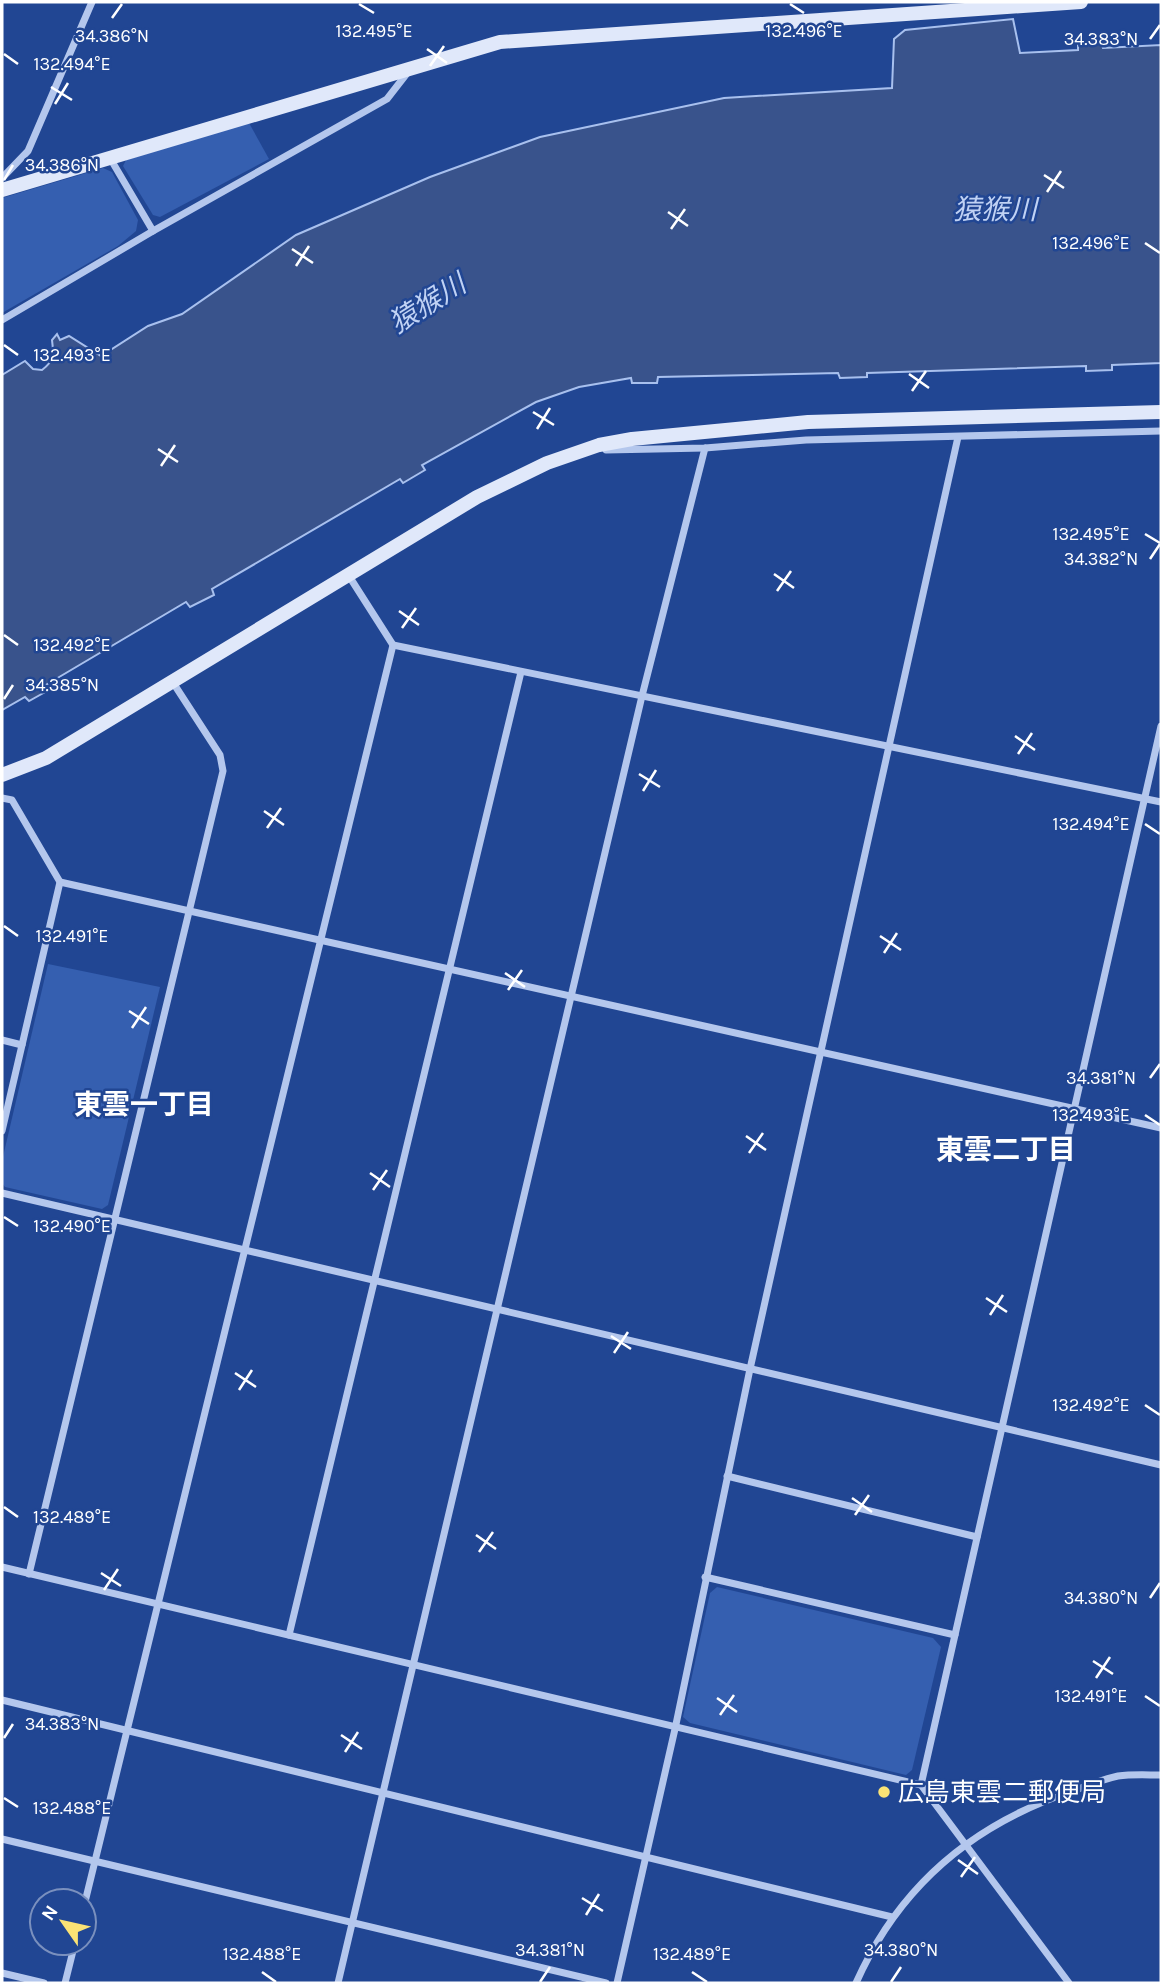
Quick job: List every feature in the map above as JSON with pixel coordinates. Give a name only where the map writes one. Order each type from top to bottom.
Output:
[{"type":"street","points":[[2,178],[28,151],[92,2]]},
{"type":"street","points":[[2,190],[500,42],[1081,2]]},
{"type":"street","points":[[2,320],[387,99],[411,69]]},
{"type":"street","points":[[110,158],[153,231]]},
{"type":"street","points":[[2,775],[46,758],[477,497],[547,463],[599,445],[632,439],[807,422],[1161,412]]},
{"type":"street","points":[[1085,433],[1086,414]]},
{"type":"street","points":[[806,440],[807,422]]},
{"type":"street","points":[[599,445],[596,450],[705,448],[806,440],[1161,431]]},
{"type":"street","points":[[617,1983],[675,1728],[750,1369],[958,437]]},
{"type":"street","points":[[338,1983],[642,696],[705,448]]},
{"type":"street","points":[[349,576],[393,645],[1161,802]]},
{"type":"street","points":[[89,1887],[393,645]]},
{"type":"street","points":[[289,1635],[521,672]]},
{"type":"street","points":[[29,1574],[223,771],[220,755],[172,681]]},
{"type":"street","points":[[921,1785],[1161,726]]},
{"type":"street","points":[[2,798],[12,800],[60,881],[2,1131]]},
{"type":"street","points":[[60,881],[320,942],[1161,1128]]},
{"type":"street","points":[[2,1040],[22,1045]]},
{"type":"street","points":[[2,1193],[1161,1465]]},
{"type":"street","points":[[727,1476],[977,1536]]},
{"type":"street","points":[[2,1567],[921,1785],[967,1843],[1069,1983]]},
{"type":"street","points":[[705,1577],[955,1635]]},
{"type":"street","points":[[2,1700],[892,1917]]},
{"type":"street","points":[[856,1983],[892,1917],[921,1882],[967,1843],[1039,1802],[1118,1776],[1161,1775]]},
{"type":"street","points":[[2,1839],[606,1983]]},
{"type":"street","points":[[65,1983],[72,1957]]},
{"type":"street","points":[[2,1973],[44,1983]]},
{"type":"shaded area","points":[[249,123],[269,159],[160,217],[153,215],[123,166],[126,160]]},
{"type":"shaded area","points":[[103,168],[112,172],[138,220],[136,231],[118,246],[2,313],[2,198]]},
{"type":"shaded area","points":[[48,964],[160,987],[108,1205],[102,1209],[5,1187],[2,1183],[2,1161]]},
{"type":"shaded area","points":[[717,1587],[933,1638],[941,1647],[912,1770],[906,1775],[690,1723],[683,1717],[710,1593]]},
{"type":"water","name":"猿猴川","points":[[1013,19],[1020,53],[1078,50],[1078,44],[1101,42],[1103,48],[1161,45],[1161,363],[1112,365],[1112,370],[1086,371],[1086,366],[867,373],[867,377],[840,378],[838,373],[658,377],[657,383],[632,383],[631,378],[579,387],[536,402],[422,465],[425,470],[403,483],[400,479],[212,589],[214,595],[190,607],[186,602],[44,686],[47,691],[29,701],[25,697],[2,710],[2,375],[25,361],[33,369],[42,370],[51,361],[52,340],[57,334],[60,340],[69,336],[101,356],[148,326],[182,314],[296,235],[430,177],[540,137],[724,98],[892,88],[894,39],[905,30]]},
{"type":"place","name":"広島東雲二郵便局","points":[[884,1792]]},
{"type":"district","name":"東雲一丁目","points":[[144,1104]]},
{"type":"district","name":"東雲二丁目","points":[[1006,1149]]}]
